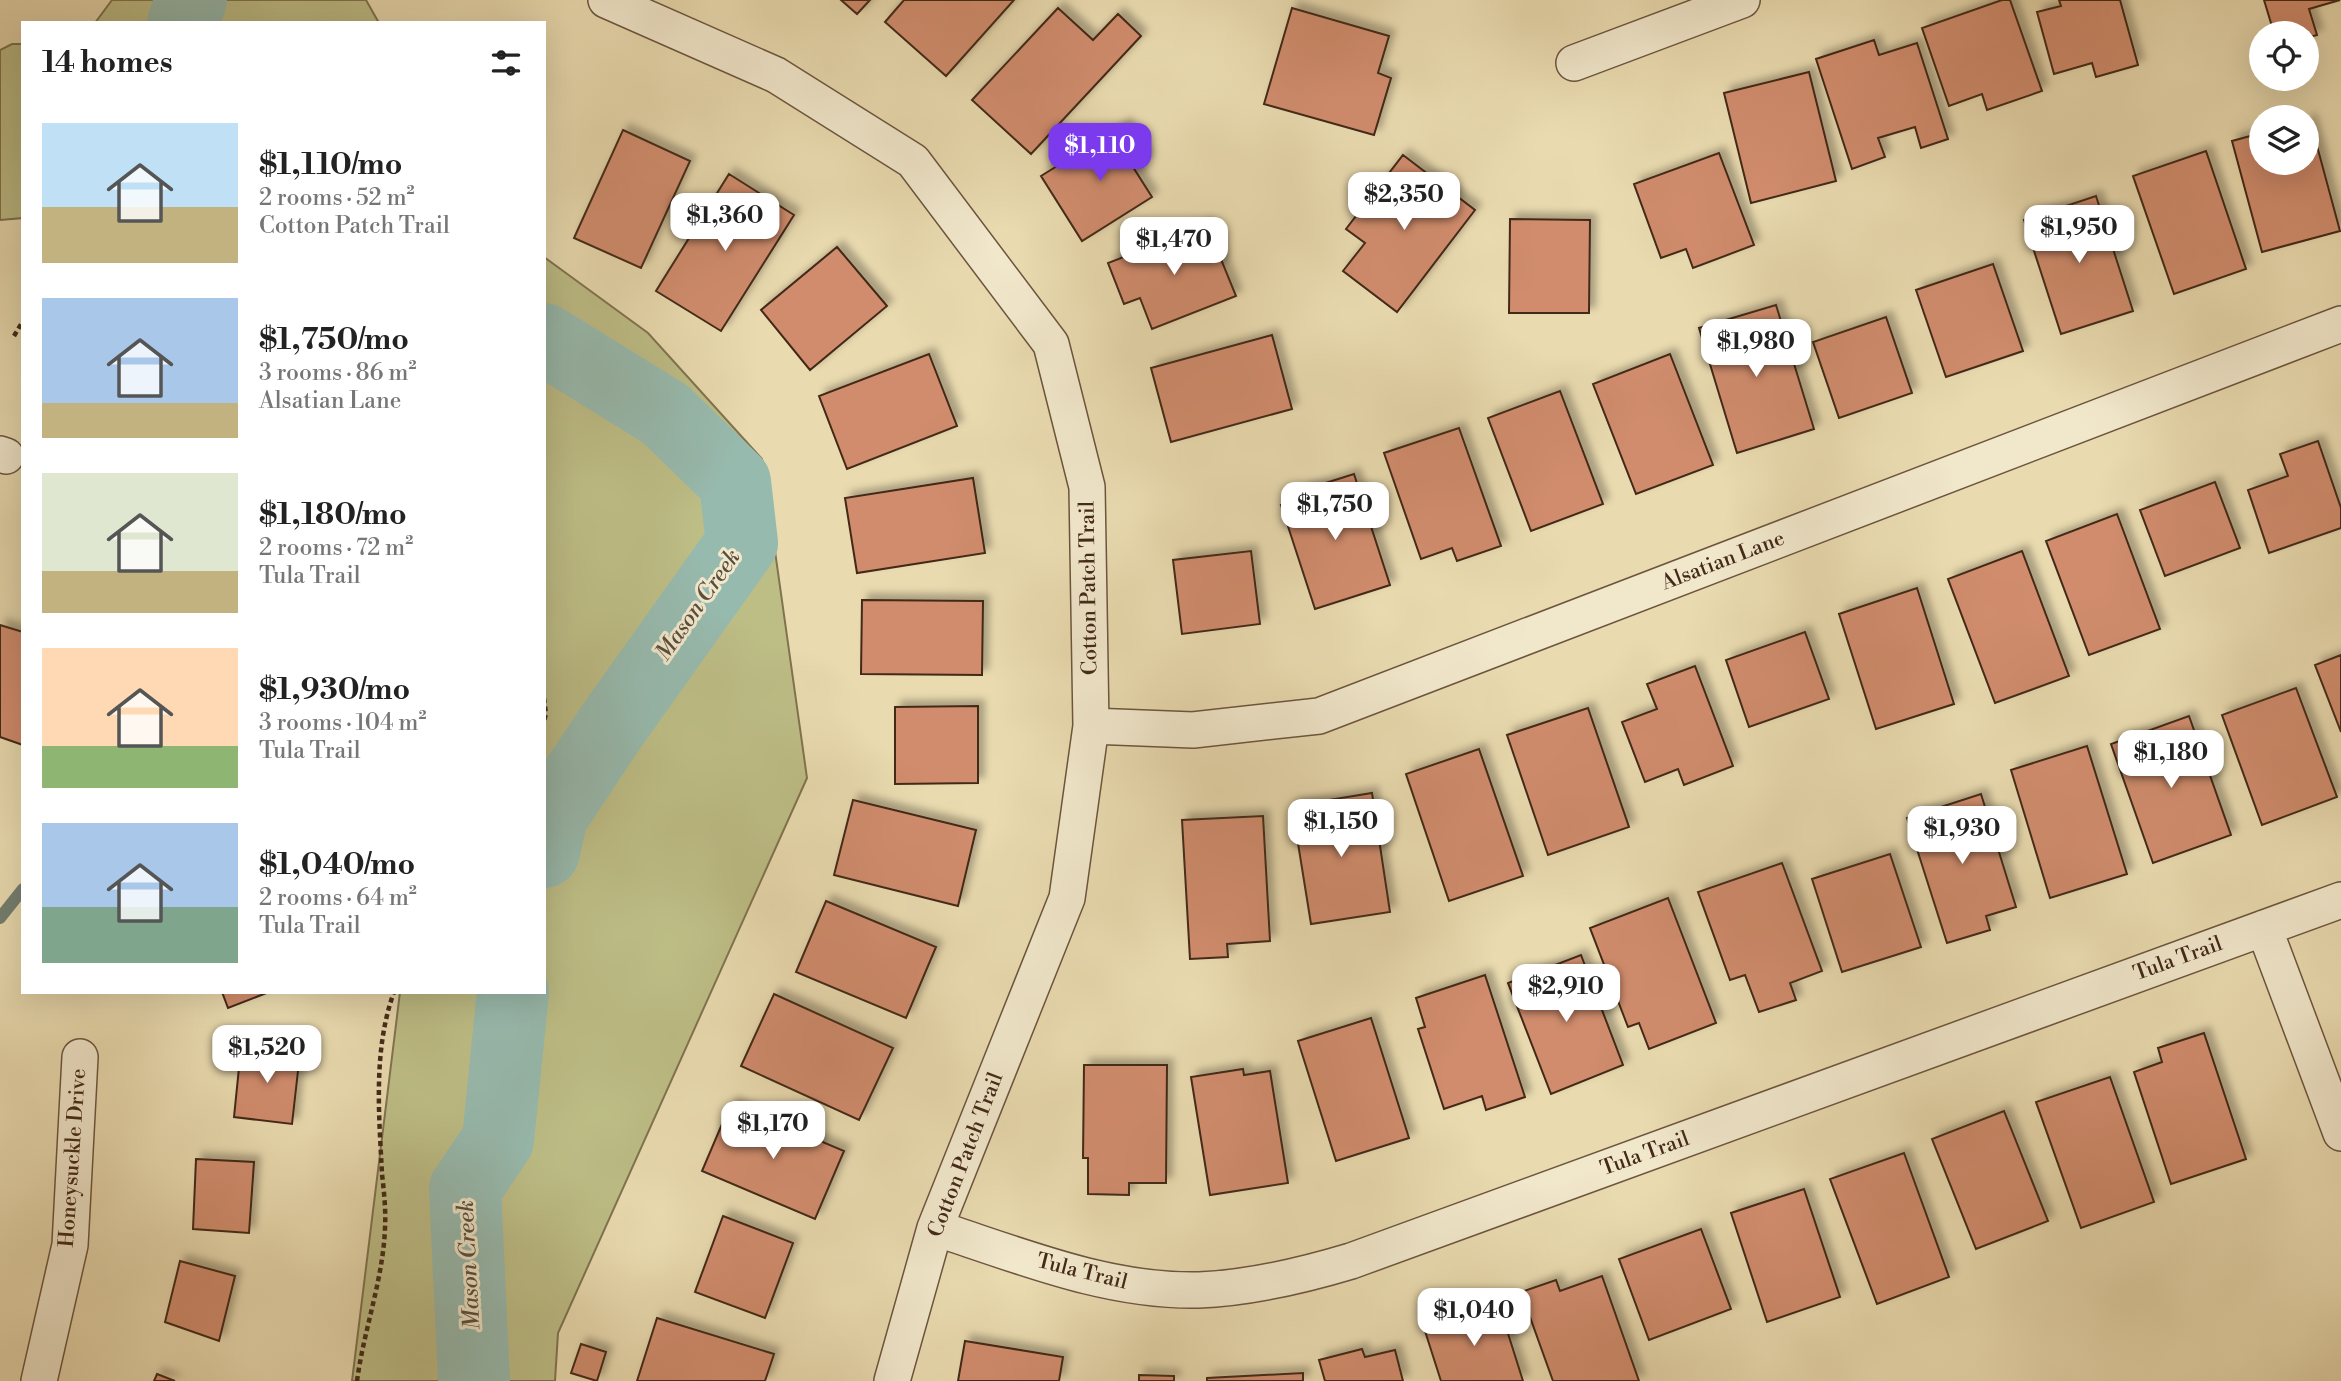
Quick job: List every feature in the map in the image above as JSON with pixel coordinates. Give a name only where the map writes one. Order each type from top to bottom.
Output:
[{"type":"street","name":"Cotton Patch Trail","points":[[606,0],[776,75],[914,161],[1051,344],[1087,487],[1091,726],[1067,898],[936,1228],[892,1381]]},
{"type":"street","points":[[1574,63],[1742,0]]},
{"type":"street","name":"Alsatian Lane","points":[[1091,726],[1193,730],[1319,716],[2341,324]]},
{"type":"street","name":"Tula Trail","points":[[936,1228],[1069,1272],[1105,1281],[1149,1287],[1199,1290],[1251,1285],[1302,1275],[1364,1257],[2341,900]]},
{"type":"street","points":[[2264,928],[2341,1133]]},
{"type":"street","name":"Honeysuckle Drive","points":[[39,1381],[70,1245],[80,1057]]},
{"type":"path","points":[[14,336],[21,324]]},
{"type":"path","points":[[356,1381],[382,1264],[386,1225],[378,1096],[382,1055],[393,994]]},
{"type":"green space","points":[[112,0],[366,0],[378,21],[96,21]]},
{"type":"green space","points":[[12,44],[21,44],[21,218],[0,220],[0,50]]},
{"type":"green space","points":[[546,258],[648,333],[762,459],[807,778],[558,1333],[555,1381],[352,1381],[400,994],[546,994]]},
{"type":"building","points":[[841,0],[870,0],[857,14]]},
{"type":"building","points":[[904,0],[1014,0],[946,76],[885,22]]},
{"type":"building","points":[[2002,0],[2010,0],[2042,91],[1987,110],[1982,94],[1949,106],[1922,28]]},
{"type":"building","points":[[2059,0],[2120,0],[2138,65],[2096,77],[2092,63],[2054,74],[2037,12],[2061,6]]},
{"type":"building","points":[[2264,0],[2340,0],[2309,9],[2313,21],[2270,21]]},
{"type":"building","points":[[1058,8],[1093,40],[1118,14],[1141,36],[1031,154],[972,100]]},
{"type":"building","points":[[1292,8],[1389,36],[1378,73],[1391,78],[1374,135],[1264,104]]},
{"type":"building","points":[[1874,40],[1879,55],[1917,43],[1948,139],[1921,148],[1915,127],[1878,138],[1885,157],[1852,169],[1816,59]]},
{"type":"building","points":[[1809,72],[1836,181],[1751,203],[1724,93]]},
{"type":"building","points":[[1125,124],[1147,159],[1133,167],[1152,197],[1082,241],[1041,176]]},
{"type":"building","points":[[623,130],[690,161],[641,268],[574,238]]},
{"type":"building","points":[[2249,136],[2249,175],[2319,175],[2319,153],[2340,231],[2262,252],[2232,141]]},
{"type":"building","points":[[2206,151],[2246,269],[2174,294],[2133,176]]},
{"type":"building","points":[[1719,153],[1754,245],[1693,268],[1686,249],[1661,258],[1634,184]]},
{"type":"building","points":[[1403,155],[1475,210],[1397,312],[1343,271],[1365,243],[1346,229]]},
{"type":"building","points":[[729,174],[794,215],[721,331],[656,291]]},
{"type":"building","points":[[2096,196],[2133,311],[2061,334],[2024,220]]},
{"type":"building","points":[[1510,219],[1590,220],[1589,313],[1509,313]]},
{"type":"building","points":[[1207,225],[1236,296],[1152,329],[1140,298],[1124,304],[1108,263]]},
{"type":"building","points":[[837,247],[887,306],[810,370],[761,310]]},
{"type":"building","points":[[1993,264],[2023,351],[1946,377],[1916,290]]},
{"type":"building","points":[[1776,305],[1814,429],[1737,453],[1699,328]]},
{"type":"building","points":[[1886,317],[1912,393],[1839,418],[1813,342]]},
{"type":"building","points":[[1272,335],[1292,409],[1171,442],[1151,368]]},
{"type":"building","points":[[929,354],[957,426],[847,469],[819,396]]},
{"type":"building","points":[[1670,354],[1713,465],[1636,494],[1593,384]]},
{"type":"building","points":[[1560,391],[1603,504],[1531,531],[1488,418]]},
{"type":"building","points":[[1459,428],[1501,546],[1457,561],[1452,548],[1421,559],[1384,453]]},
{"type":"building","points":[[2318,441],[2341,508],[2341,528],[2269,553],[2248,490],[2288,476],[2280,454]]},
{"type":"building","points":[[1354,474],[1390,585],[1315,609],[1281,505],[1302,499],[1300,491]]},
{"type":"building","points":[[973,478],[985,553],[857,573],[845,498]]},
{"type":"building","points":[[2215,482],[2240,548],[2165,576],[2140,510]]},
{"type":"building","points":[[2117,514],[2160,629],[2089,655],[2046,541]]},
{"type":"building","points":[[1251,551],[1260,624],[1182,634],[1173,560]]},
{"type":"building","points":[[2022,551],[2069,676],[1995,703],[1948,579]]},
{"type":"building","points":[[1917,588],[1954,704],[1876,729],[1839,614]]},
{"type":"building","points":[[862,600],[983,601],[982,675],[861,674]]},
{"type":"building","points":[[0,625],[21,631],[21,744],[0,737]]},
{"type":"building","points":[[1805,632],[1829,699],[1749,727],[1726,660]]},
{"type":"building","points":[[2341,655],[2341,732],[2315,665]]},
{"type":"building","points":[[1695,666],[1733,766],[1684,785],[1678,769],[1645,782],[1622,722],[1657,709],[1647,684]]},
{"type":"building","points":[[2296,688],[2337,797],[2262,825],[2222,715]]},
{"type":"building","points":[[978,706],[978,783],[895,784],[895,707]]},
{"type":"building","points":[[1588,708],[1629,827],[1548,855],[1507,735]]},
{"type":"building","points":[[2189,716],[2231,835],[2153,863],[2111,744]]},
{"type":"building","points":[[2087,746],[2127,874],[2050,898],[2011,770]]},
{"type":"building","points":[[1479,749],[1523,876],[1449,901],[1406,774]]},
{"type":"building","points":[[1372,793],[1390,912],[1311,924],[1292,806]]},
{"type":"building","points":[[1981,794],[2016,907],[1986,916],[1990,930],[1947,943],[1907,818]]},
{"type":"building","points":[[853,800],[976,830],[958,906],[834,875]]},
{"type":"building","points":[[1263,816],[1270,941],[1227,944],[1228,957],[1190,959],[1182,820]]},
{"type":"building","points":[[1890,854],[1921,947],[1842,972],[1812,879]]},
{"type":"building","points":[[1782,863],[1822,971],[1790,983],[1796,1000],[1759,1012],[1745,975],[1730,980],[1698,892]]},
{"type":"building","points":[[1668,898],[1716,1023],[1649,1049],[1639,1023],[1628,1027],[1590,928]]},
{"type":"building","points":[[826,901],[936,947],[906,1018],[796,972]]},
{"type":"building","points":[[1581,955],[1623,1065],[1551,1094],[1508,983]]},
{"type":"building","points":[[1485,975],[1525,1097],[1486,1110],[1482,1096],[1444,1109],[1418,1029],[1425,1027],[1416,998]]},
{"type":"building","points":[[223,994],[264,994],[228,1008]]},
{"type":"building","points":[[774,994],[893,1048],[859,1120],[741,1066]]},
{"type":"building","points":[[1371,1018],[1409,1138],[1336,1161],[1298,1041]]},
{"type":"building","points":[[2204,1033],[2246,1159],[2171,1184],[2134,1072],[2162,1062],[2158,1048]]},
{"type":"building","points":[[241,1048],[300,1053],[292,1124],[234,1117]]},
{"type":"building","points":[[1084,1065],[1167,1065],[1166,1183],[1129,1183],[1129,1195],[1088,1194],[1088,1158],[1083,1158]]},
{"type":"building","points":[[1243,1069],[1244,1075],[1270,1071],[1288,1183],[1210,1195],[1191,1077]]},
{"type":"building","points":[[2110,1077],[2154,1202],[2081,1228],[2036,1102]]},
{"type":"building","points":[[731,1103],[844,1151],[815,1219],[702,1171]]},
{"type":"building","points":[[2004,1111],[2048,1221],[1976,1249],[1932,1139]]},
{"type":"building","points":[[1904,1153],[1949,1277],[1877,1304],[1830,1179]]},
{"type":"building","points":[[196,1159],[254,1162],[249,1233],[193,1229]]},
{"type":"building","points":[[1804,1189],[1840,1297],[1767,1322],[1731,1213]]},
{"type":"building","points":[[723,1216],[793,1243],[765,1318],[695,1292]]},
{"type":"building","points":[[1701,1229],[1731,1309],[1649,1340],[1619,1259]]},
{"type":"building","points":[[180,1261],[235,1276],[219,1341],[165,1322]]},
{"type":"building","points":[[1602,1276],[1639,1381],[1553,1381],[1521,1292],[1556,1280],[1560,1291]]},
{"type":"building","points":[[1499,1305],[1523,1381],[1441,1381],[1424,1328]]},
{"type":"building","points":[[657,1318],[774,1354],[765,1381],[637,1381]]},
{"type":"building","points":[[965,1341],[1063,1357],[1059,1381],[958,1381]]},
{"type":"building","points":[[581,1344],[606,1352],[597,1381],[571,1373]]},
{"type":"building","points":[[1362,1349],[1365,1357],[1395,1350],[1403,1381],[1325,1381],[1319,1360]]},
{"type":"building","points":[[1303,1373],[1303,1381],[1207,1381],[1207,1378]]},
{"type":"building","points":[[157,1374],[175,1381],[154,1381]]},
{"type":"building","points":[[1139,1375],[1174,1376],[1174,1381],[1139,1381]]},
{"type":"waterway","name":"Mason Creek","points":[[184,21],[191,0]]},
{"type":"waterway","name":"Mason Creek","points":[[546,340],[665,414],[735,482],[742,543],[611,727],[552,816],[546,843]]},
{"type":"waterway","points":[[0,918],[21,892]]},
{"type":"waterway","name":"Mason Creek","points":[[474,1381],[465,1189],[498,1140],[513,994]]}]
